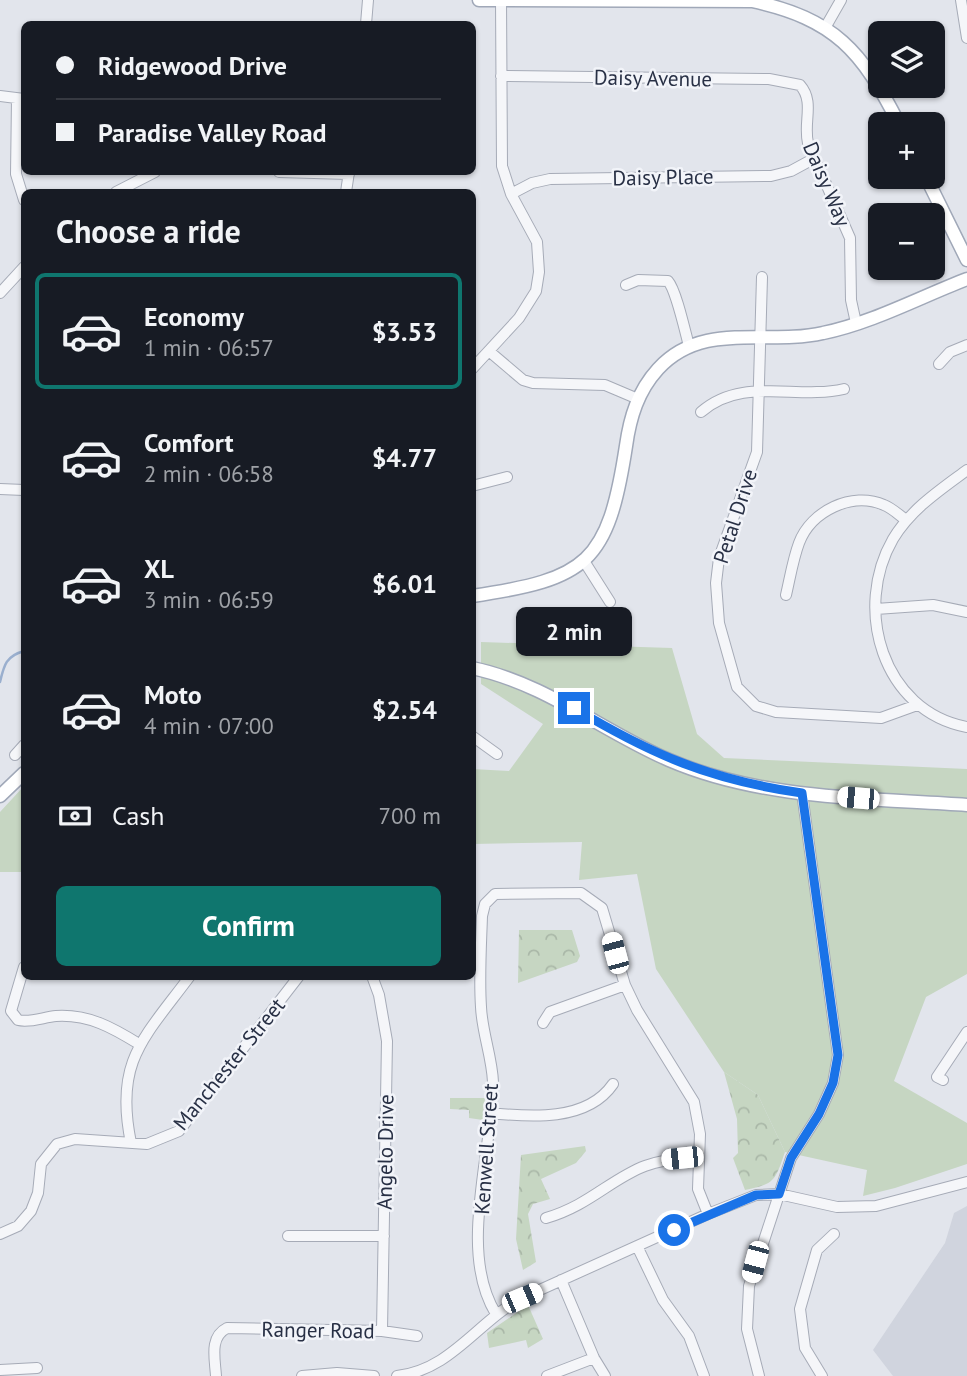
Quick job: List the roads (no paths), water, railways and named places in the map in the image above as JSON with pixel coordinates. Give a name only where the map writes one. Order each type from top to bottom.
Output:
[{"type":"main road","points":[[479,0],[752,0],[809,19],[843,41],[867,66],[892,112]]},
{"type":"main road","points":[[932,189],[967,260]]},
{"type":"main road","points":[[476,595],[545,583],[584,561],[607,531],[614,512],[627,433],[638,399],[657,369],[689,346],[722,337],[797,338],[856,323],[967,279]]},
{"type":"main road","points":[[476,669],[531,687],[669,760],[758,787],[802,793],[967,805]]},
{"type":"main road","points":[[0,796],[21,777]]},
{"type":"street","points":[[366,21],[368,0]]},
{"type":"street","points":[[476,365],[519,318],[536,291],[539,272],[537,242],[511,194],[500,146],[501,0]]},
{"type":"street","points":[[825,28],[841,0]]},
{"type":"street","points":[[961,0],[967,38]]},
{"type":"street","name":"Daisy Avenue","points":[[501,76],[769,79],[788,81],[803,88]]},
{"type":"street","name":"Daisy Way","points":[[803,88],[809,101],[805,129],[850,238],[851,300],[856,323]]},
{"type":"street","points":[[0,96],[21,99],[16,174],[21,190]]},
{"type":"street","name":"Daisy Place","points":[[511,194],[550,179],[771,176],[790,171],[815,158]]},
{"type":"street","points":[[122,189],[149,175]]},
{"type":"street","points":[[0,293],[21,270]]},
{"type":"street","name":"Petal Drive","points":[[762,277],[757,452],[719,558],[716,583],[719,623],[737,688],[756,706],[776,712],[881,718],[917,705]]},
{"type":"street","points":[[626,285],[638,280],[668,281],[675,289],[676,306],[689,346]]},
{"type":"street","points":[[939,364],[950,352],[967,345]]},
{"type":"street","points":[[490,352],[523,380],[533,383],[605,385],[638,399]]},
{"type":"street","points":[[701,412],[726,395],[757,391],[829,393],[844,389]]},
{"type":"street","points":[[967,470],[906,520],[883,562],[876,609],[879,640],[895,680],[917,705],[937,717],[967,727]]},
{"type":"street","points":[[476,485],[507,477]]},
{"type":"street","points":[[0,489],[21,489]]},
{"type":"street","points":[[786,595],[799,542],[814,520],[827,510],[852,501],[869,501],[886,505],[906,520]]},
{"type":"street","points":[[584,561],[610,602]]},
{"type":"street","points":[[876,609],[933,605],[967,612]]},
{"type":"street","points":[[476,739],[497,754]]},
{"type":"street","points":[[15,755],[21,748]]},
{"type":"street","points":[[759,1376],[747,1329],[749,1286],[791,1158],[824,1104],[833,1083],[838,1055],[802,793]]},
{"type":"street","name":"Kenwell Street","points":[[496,1314],[485,1296],[480,1252],[493,1082],[481,1008],[482,912],[487,900],[506,891],[581,893],[602,908],[625,985]]},
{"type":"street","points":[[21,975],[11,1003],[13,1015],[23,1021],[58,1016],[88,1018],[103,1023],[139,1044]]},
{"type":"street","points":[[131,1143],[124,1091],[139,1044],[187,980]]},
{"type":"street","name":"Manchester Street","points":[[0,1234],[18,1226],[31,1211],[38,1193],[41,1164],[57,1144],[75,1139],[131,1143],[159,1141],[180,1131],[296,980]]},
{"type":"street","name":"Angelo Drive","points":[[373,980],[379,995],[387,1041],[382,1331]]},
{"type":"street","points":[[543,1023],[550,1012],[625,985],[637,1010],[690,1092],[700,1134],[698,1189],[708,1213]]},
{"type":"street","points":[[943,1080],[937,1077],[967,1032]]},
{"type":"street","points":[[489,1113],[520,1116],[568,1112],[596,1102],[613,1084]]},
{"type":"street","points":[[546,1218],[593,1198],[617,1178],[641,1167],[682,1158],[699,1160]]},
{"type":"street","points":[[397,1376],[421,1371],[447,1358],[496,1314],[522,1298],[708,1213],[756,1195],[779,1194],[837,1207],[876,1206],[893,1204],[967,1182]]},
{"type":"street","points":[[822,1376],[805,1348],[800,1309],[817,1250],[834,1234]]},
{"type":"street","points":[[288,1236],[384,1236]]},
{"type":"street","points":[[637,1246],[663,1300],[689,1336],[704,1376]]},
{"type":"street","points":[[561,1280],[594,1358],[605,1376]]},
{"type":"street","name":"Ranger Road","points":[[216,1376],[215,1340],[219,1332],[227,1328],[382,1331],[417,1336]]},
{"type":"street","points":[[547,1376],[594,1358]]},
{"type":"street","points":[[0,1370],[37,1368]]},
{"type":"street","points":[[302,1376],[337,1373],[374,1376]]},
{"type":"waterway","points":[[0,682],[7,662],[21,652]]}]
